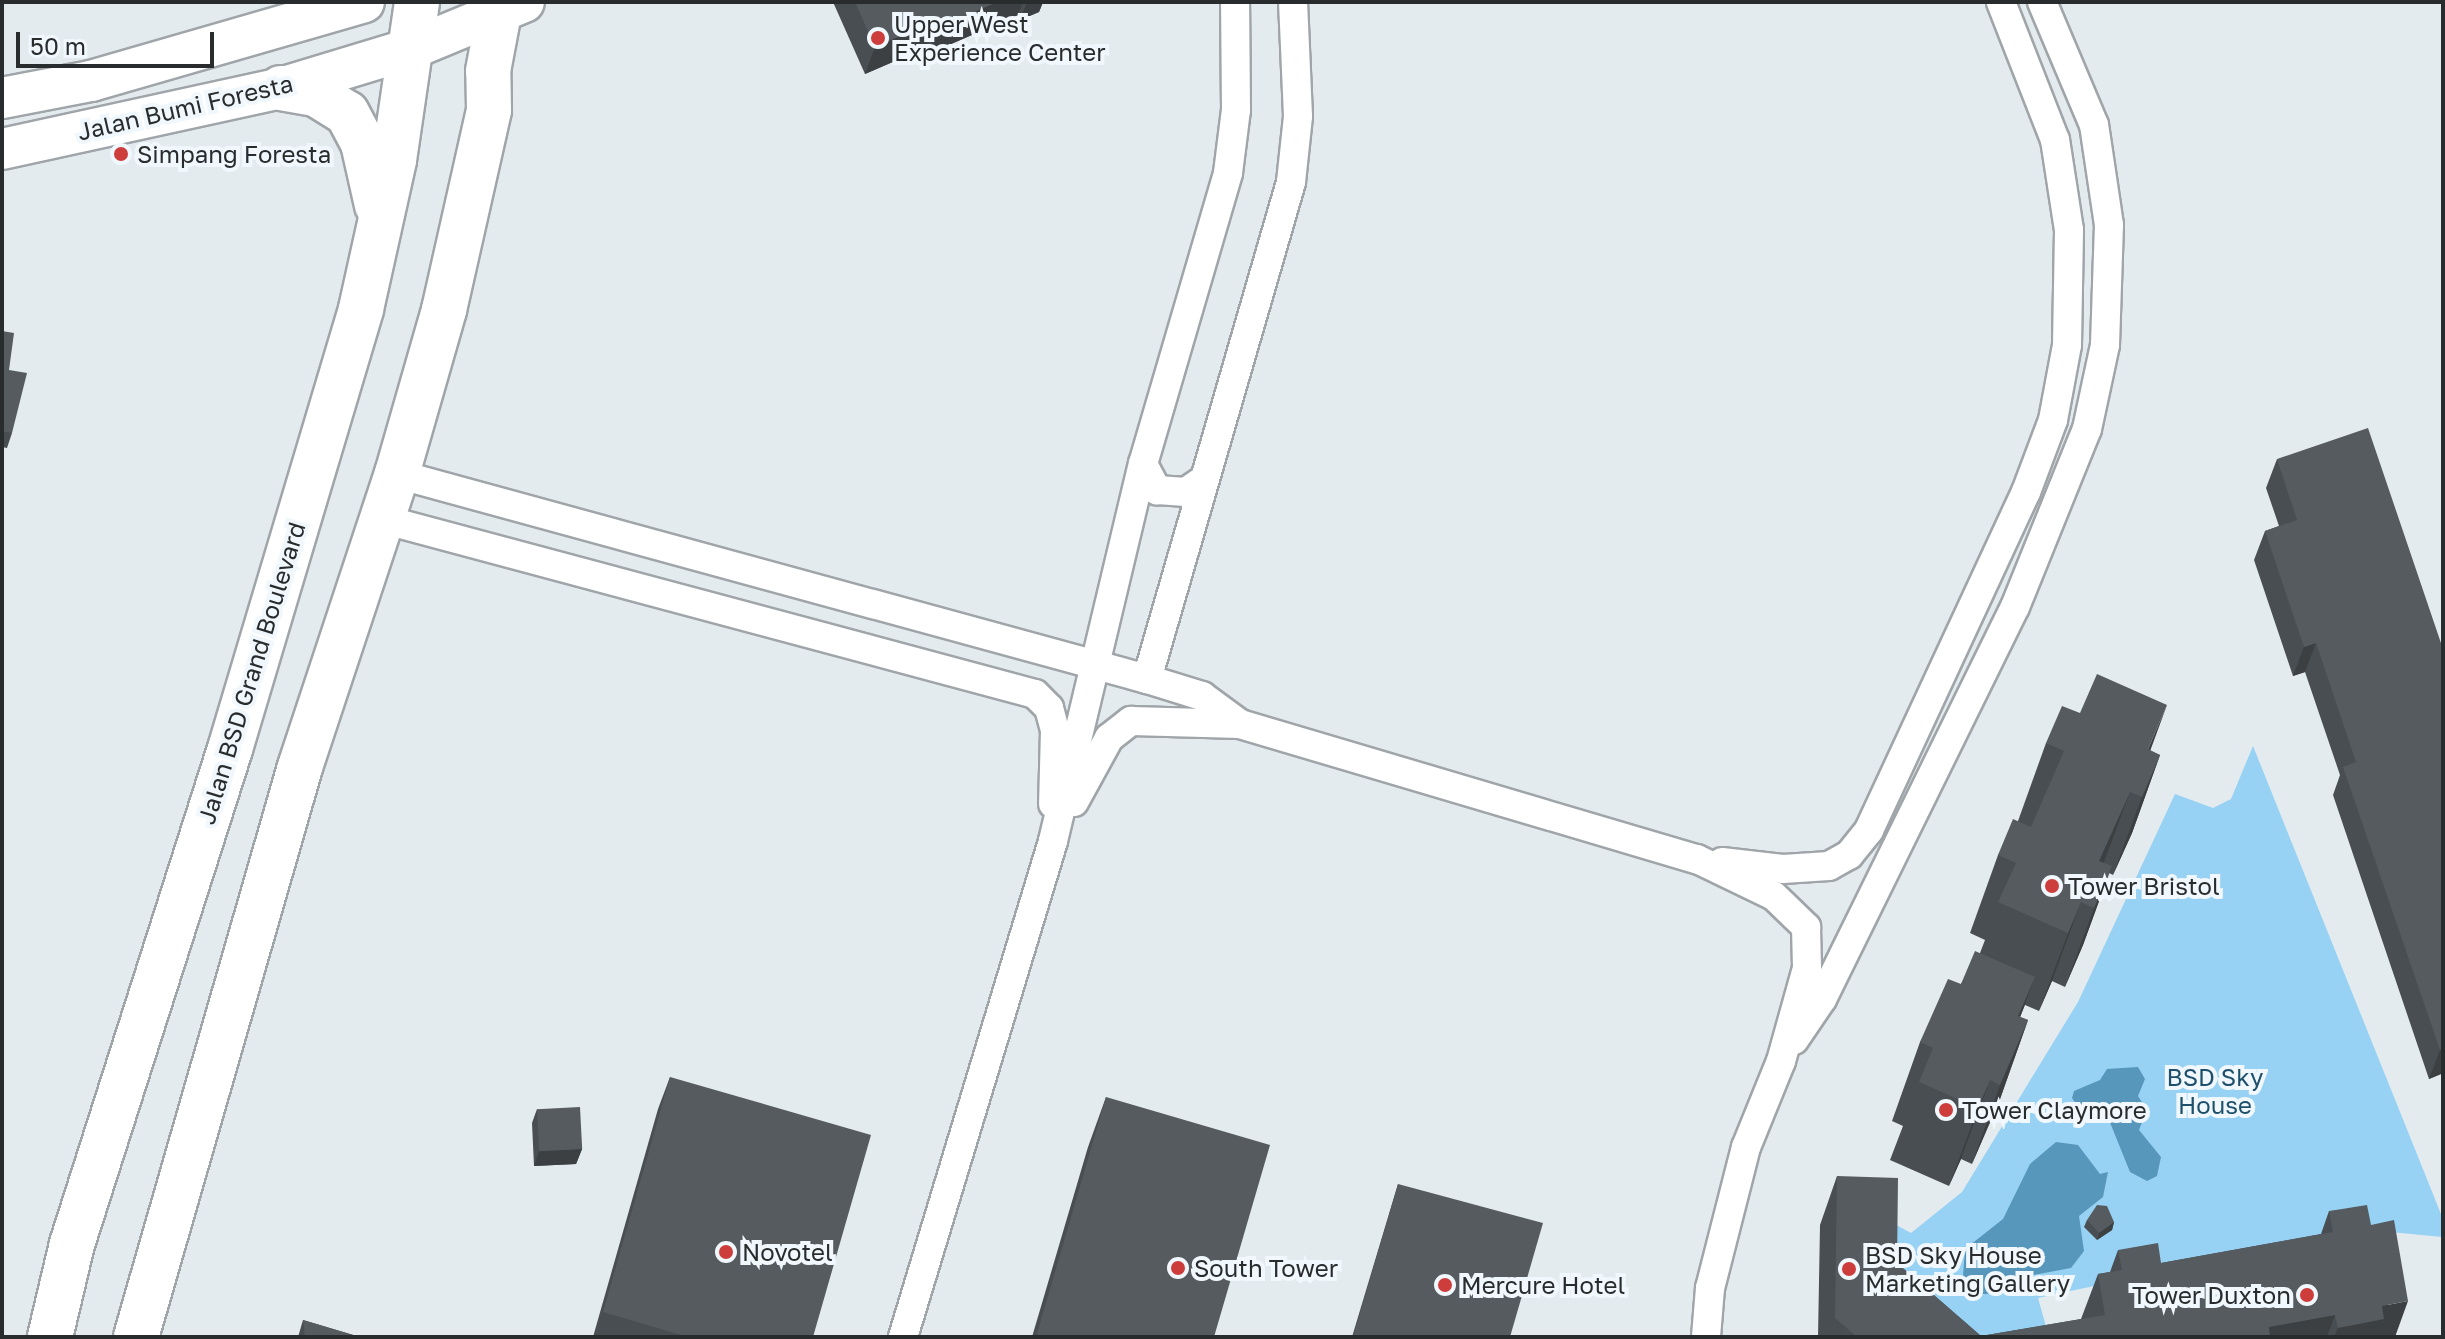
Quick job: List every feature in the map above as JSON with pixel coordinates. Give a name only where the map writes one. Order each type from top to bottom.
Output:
[{"type":"main road","name":"Jalan Bumi Foresta","points":[[2,98],[91,81],[364,2]]},
{"type":"main road","name":"Jalan BSD Grand Boulevard","points":[[50,1337],[72,1244],[230,749],[381,227],[400,92],[413,48],[417,2]]},
{"type":"main road","name":"Jalan Bumi Foresta","points":[[2,149],[281,88],[336,67],[413,48],[508,6]]},
{"type":"main road","points":[[136,1337],[300,767],[397,474],[444,310],[489,110],[488,71],[508,6]]},
{"type":"main road","points":[[281,88],[316,94],[347,113],[363,143],[381,227]]},
{"type":"street","points":[[903,1337],[1053,841],[1098,668],[1143,464],[1228,173],[1236,110],[1235,2]]},
{"type":"street","points":[[1147,679],[1291,182],[1298,116],[1293,2]]},
{"type":"street","points":[[1697,859],[1783,869],[1829,866],[1849,855],[1869,830],[2026,492],[2053,420],[2067,345],[2069,230],[2055,140],[2001,2]]},
{"type":"street","points":[[1781,1061],[1822,999],[1896,842],[2015,607],[2058,509],[2087,429],[2105,345],[2109,225],[2094,125],[2042,2]]},
{"type":"street","points":[[1143,464],[1157,490],[1186,492],[1202,481]]},
{"type":"street","points":[[397,474],[521,506],[759,577],[1147,679],[1202,696],[1240,724]]},
{"type":"street","points":[[511,549],[500,532],[500,521],[505,512],[521,506]]},
{"type":"street","points":[[382,519],[511,549],[1035,694],[1049,708],[1055,730],[1053,841]]},
{"type":"street","points":[[1053,841],[1109,738],[1131,721],[1240,724],[1697,859],[1774,896],[1806,927],[1807,968],[1781,1061],[1742,1161],[1710,1288],[1706,1337]]},
{"type":"street","points":[[1869,830],[1896,842]]},
{"type":"green space","name":"BSD Sky House","points":[[2253,746],[2443,1219],[2442,1237],[2360,1229],[2038,1298],[2049,1337],[1917,1337],[1883,1309],[1887,1220],[1911,1233],[1962,1192],[2078,1002],[2175,794],[2213,808],[2231,799]]},
{"type":"shaded area","points":[[2138,1067],[2145,1079],[2138,1096],[2147,1110],[2139,1130],[2161,1157],[2157,1176],[2147,1181],[2130,1172],[2109,1120],[2080,1110],[2072,1098],[2074,1091],[2100,1080],[2107,1069]]},
{"type":"shaded area","points":[[2056,1142],[2078,1145],[2100,1174],[2108,1172],[2103,1197],[2079,1216],[2084,1251],[2071,1268],[2028,1276],[2007,1294],[1981,1294],[1963,1276],[1965,1249],[2003,1219],[2030,1164]]},
{"type":"building","points":[[855,2],[997,2],[938,28],[935,21],[875,47]]},
{"type":"building","points":[[2,331],[14,333],[9,370],[27,373],[12,433],[2,431]]},
{"type":"building","points":[[2368,428],[2443,649],[2443,1049],[2440,1050],[2343,767],[2356,762],[2316,643],[2304,647],[2265,531],[2297,520],[2277,459]]},
{"type":"building","points":[[2097,674],[2167,705],[2148,749],[2160,755],[2142,797],[2130,792],[2099,861],[2112,866],[2094,908],[2081,902],[2068,933],[1998,902],[2016,863],[1998,855],[2013,819],[2031,827],[2064,751],[2046,743],[2062,706],[2080,713]]},
{"type":"building","points":[[1975,951],[2035,977],[2018,1016],[2028,1020],[2000,1085],[1990,1080],[1978,1108],[1919,1082],[1933,1048],[1920,1042],[1948,979],[1961,984]]},
{"type":"building","name":"Novotel","points":[[670,1077],[871,1135],[813,1337],[688,1337],[603,1312]]},
{"type":"building","points":[[1106,1097],[1270,1145],[1214,1337],[1036,1337]]},
{"type":"building","points":[[580,1107],[582,1149],[539,1151],[537,1109]]},
{"type":"building","points":[[1837,1176],[1898,1178],[1897,1263],[1981,1336],[2105,1315],[2098,1274],[2122,1270],[2118,1250],[2158,1243],[2161,1263],[2333,1232],[2329,1211],[2367,1205],[2371,1225],[2394,1220],[2408,1301],[2382,1306],[2384,1319],[2338,1328],[2335,1315],[2269,1327],[2270,1337],[1857,1337],[1835,1318]]},
{"type":"building","name":"Mercure Hotel","points":[[1398,1184],[1543,1223],[1510,1337],[1353,1337]]},
{"type":"building","points":[[2097,1205],[2107,1206],[2114,1222],[2099,1233],[2087,1220]]},
{"type":"building","points":[[303,1320],[360,1337],[305,1337]]},
{"type":"place","name":"Upper West Experience Center","points":[[878,38]]},
{"type":"place","name":"Simpang Foresta","points":[[121,154]]},
{"type":"place","name":"Tower Bristol","points":[[2052,886]]},
{"type":"place","name":"Tower Claymore","points":[[1946,1110]]},
{"type":"place","name":"Novotel","points":[[726,1252]]},
{"type":"place","name":"South Tower","points":[[1178,1268]]},
{"type":"place","name":"BSD Sky House Marketing Gallery","points":[[1849,1269]]},
{"type":"place","name":"Mercure Hotel","points":[[1445,1285]]},
{"type":"place","name":"Tower Duxton","points":[[2307,1295]]}]
